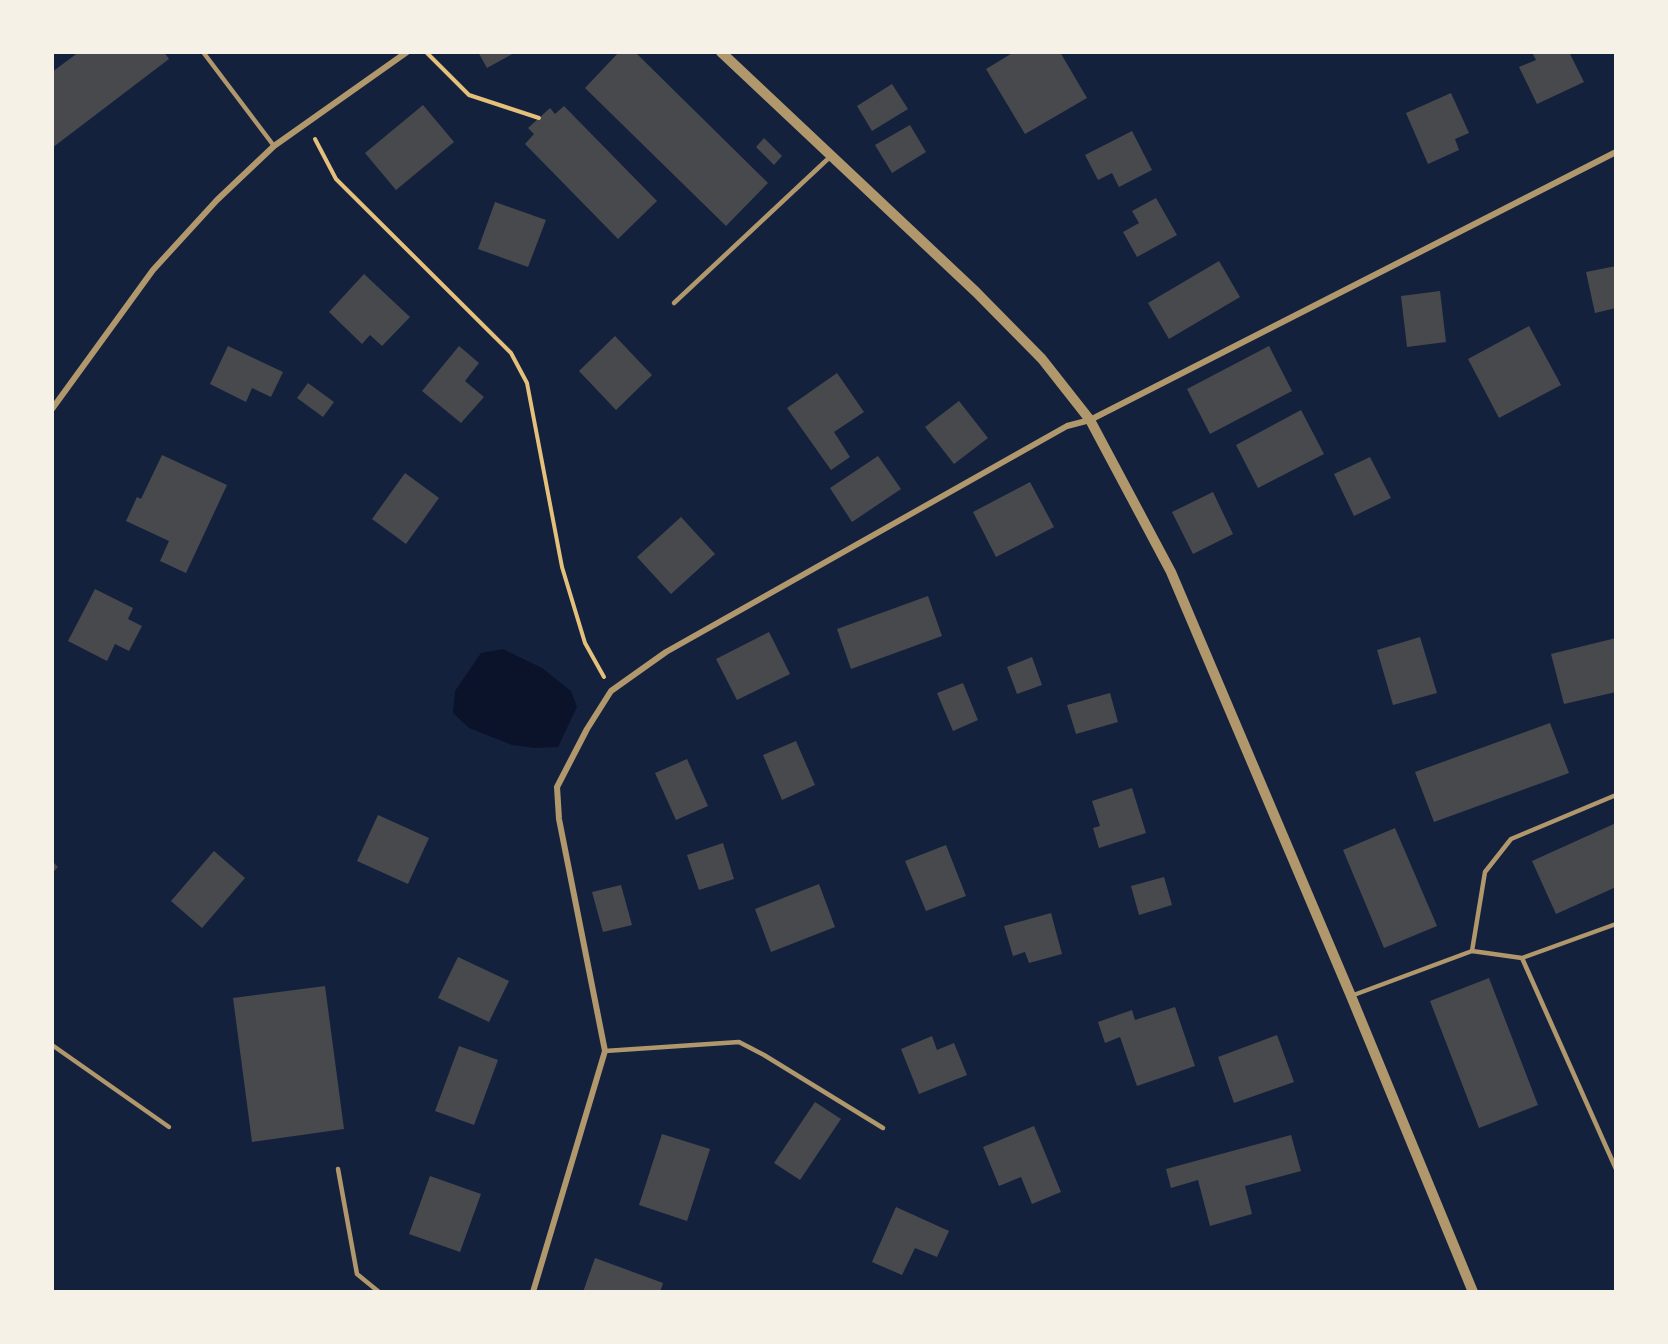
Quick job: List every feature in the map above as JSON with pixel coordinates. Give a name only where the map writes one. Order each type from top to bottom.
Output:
[{"type":"street","points":[[52,409],[153,270],[217,200],[274,146],[407,52]]},
{"type":"street","points":[[721,52],[993,309],[1042,359],[1090,420],[1171,572],[1351,996],[1473,1292]]},
{"type":"street","points":[[533,1292],[605,1052],[559,819],[557,787],[587,729],[611,691],[666,652],[1067,426],[1090,420],[1616,152]]},
{"type":"lane","points":[[203,52],[274,146]]},
{"type":"lane","points":[[674,303],[831,156]]},
{"type":"lane","points":[[1472,951],[1485,872],[1511,838],[1616,795]]},
{"type":"lane","points":[[1351,996],[1472,951],[1522,958],[1616,924]]},
{"type":"lane","points":[[1522,958],[1616,1170]]},
{"type":"lane","points":[[605,1052],[739,1042],[883,1128]]},
{"type":"lane","points":[[52,1045],[169,1127]]},
{"type":"lane","points":[[338,1169],[357,1274],[379,1292]]},
{"type":"path","points":[[427,53],[469,95],[539,118]]},
{"type":"path","points":[[312,118],[312,132],[336,179],[511,353],[527,383],[562,567],[585,643],[611,691]]},
{"type":"water","points":[[503,649],[542,668],[571,691],[577,707],[558,747],[535,748],[512,745],[469,728],[453,713],[455,691],[481,653]]},
{"type":"building","points":[[79,52],[164,52],[169,59],[52,148],[52,72]]},
{"type":"building","points":[[478,52],[516,52],[487,68]]},
{"type":"building","points":[[619,52],[635,52],[768,183],[726,226],[585,88]]},
{"type":"building","points":[[1014,52],[1060,52],[1087,98],[1025,134],[986,69]]},
{"type":"building","points":[[1532,52],[1569,52],[1584,82],[1537,104],[1519,67],[1536,60]]},
{"type":"building","points":[[892,84],[908,109],[872,131],[857,106]]},
{"type":"building","points":[[1451,93],[1469,133],[1455,139],[1459,150],[1428,164],[1406,113]]},
{"type":"building","points":[[423,105],[454,142],[396,190],[365,153]]},
{"type":"building","points":[[564,106],[657,201],[618,239],[525,144],[534,134],[528,128],[550,108],[555,114]]},
{"type":"building","points":[[910,125],[926,152],[892,173],[875,145]]},
{"type":"building","points":[[1132,131],[1152,170],[1119,187],[1112,173],[1098,180],[1085,155]]},
{"type":"building","points":[[764,138],[782,156],[774,165],[756,147]]},
{"type":"building","points":[[1156,198],[1177,235],[1137,257],[1123,232],[1139,223],[1132,211]]},
{"type":"building","points":[[495,202],[546,220],[528,267],[478,249]]},
{"type":"building","points":[[1219,261],[1240,297],[1169,339],[1148,303]]},
{"type":"building","points":[[1616,266],[1616,308],[1595,313],[1586,272]]},
{"type":"building","points":[[364,274],[410,317],[382,346],[370,335],[362,344],[329,312]]},
{"type":"building","points":[[1440,291],[1446,342],[1407,347],[1401,296]]},
{"type":"building","points":[[1529,326],[1561,385],[1499,418],[1468,359]]},
{"type":"building","points":[[615,336],[652,375],[616,410],[579,371]]},
{"type":"building","points":[[228,346],[283,372],[271,397],[252,388],[246,402],[210,384]]},
{"type":"building","points":[[459,346],[479,363],[465,381],[484,397],[461,423],[422,391]]},
{"type":"building","points":[[1269,346],[1292,391],[1210,434],[1187,389]]},
{"type":"building","points":[[837,373],[864,412],[834,432],[850,457],[831,470],[787,408]]},
{"type":"building","points":[[308,383],[334,402],[323,417],[297,398]]},
{"type":"building","points":[[959,401],[988,438],[954,464],[925,427]]},
{"type":"building","points":[[1301,410],[1324,454],[1258,488],[1236,445]]},
{"type":"building","points":[[162,455],[227,485],[186,573],[160,561],[169,541],[126,521],[137,497],[141,499]]},
{"type":"building","points":[[878,456],[901,489],[852,522],[830,488]]},
{"type":"building","points":[[1370,457],[1391,498],[1354,516],[1334,474]]},
{"type":"building","points":[[405,473],[439,498],[406,544],[372,519]]},
{"type":"building","points":[[1030,482],[1054,527],[996,557],[973,512]]},
{"type":"building","points":[[1213,492],[1233,534],[1193,554],[1172,512]]},
{"type":"building","points":[[681,517],[715,554],[671,594],[637,557]]},
{"type":"building","points":[[95,589],[133,608],[128,619],[142,626],[129,651],[115,644],[107,661],[68,641]]},
{"type":"building","points":[[928,596],[942,636],[851,669],[837,629]]},
{"type":"building","points":[[769,632],[790,674],[737,700],[716,659]]},
{"type":"building","points":[[1420,637],[1437,693],[1393,705],[1377,650]]},
{"type":"building","points":[[1616,638],[1616,692],[1564,704],[1551,654]]},
{"type":"building","points":[[1032,657],[1042,685],[1017,694],[1007,667]]},
{"type":"building","points":[[963,683],[978,720],[953,731],[937,693]]},
{"type":"building","points":[[1110,693],[1118,722],[1076,734],[1067,705]]},
{"type":"building","points":[[1550,723],[1569,773],[1434,822],[1415,772]]},
{"type":"building","points":[[796,741],[815,785],[782,800],[763,755]]},
{"type":"building","points":[[687,759],[708,806],[676,820],[655,773]]},
{"type":"building","points":[[1132,788],[1146,833],[1099,848],[1093,828],[1100,826],[1092,801]]},
{"type":"building","points":[[378,815],[429,838],[408,884],[357,861]]},
{"type":"building","points":[[1616,823],[1616,887],[1556,914],[1532,861]]},
{"type":"building","points":[[1395,828],[1437,926],[1384,948],[1343,850]]},
{"type":"building","points":[[723,843],[734,879],[699,890],[687,855]]},
{"type":"building","points":[[946,845],[966,896],[926,911],[905,861]]},
{"type":"building","points":[[214,851],[245,878],[202,928],[171,901]]},
{"type":"building","points":[[52,861],[58,867],[52,873]]},
{"type":"building","points":[[1164,877],[1172,905],[1139,915],[1131,886]]},
{"type":"building","points":[[819,884],[835,927],[771,952],[755,909]]},
{"type":"building","points":[[621,885],[632,925],[603,932],[592,892]]},
{"type":"building","points":[[1051,913],[1062,954],[1029,963],[1025,952],[1013,956],[1004,926]]},
{"type":"building","points":[[458,957],[509,981],[489,1022],[438,998]]},
{"type":"building","points":[[1489,978],[1538,1105],[1479,1128],[1430,1001]]},
{"type":"building","points":[[325,986],[344,1129],[252,1142],[233,998]]},
{"type":"building","points":[[1175,1007],[1195,1066],[1137,1086],[1120,1037],[1105,1043],[1098,1022],[1132,1010],[1135,1020]]},
{"type":"building","points":[[1277,1035],[1294,1082],[1234,1103],[1218,1057]]},
{"type":"building","points":[[932,1036],[937,1050],[954,1043],[967,1075],[919,1094],[901,1049]]},
{"type":"building","points":[[459,1046],[498,1060],[474,1125],[435,1111]]},
{"type":"building","points":[[815,1102],[841,1119],[800,1180],[774,1163]]},
{"type":"building","points":[[1034,1126],[1061,1192],[1032,1204],[1021,1177],[999,1186],[983,1147]]},
{"type":"building","points":[[662,1134],[710,1149],[687,1221],[639,1205]]},
{"type":"building","points":[[1291,1135],[1301,1171],[1245,1186],[1252,1214],[1210,1226],[1198,1180],[1171,1188],[1166,1169]]},
{"type":"building","points":[[430,1176],[481,1194],[460,1252],[409,1234]]},
{"type":"building","points":[[896,1207],[949,1231],[937,1257],[915,1248],[902,1275],[872,1262]]},
{"type":"building","points":[[595,1258],[663,1283],[660,1292],[583,1292]]}]
